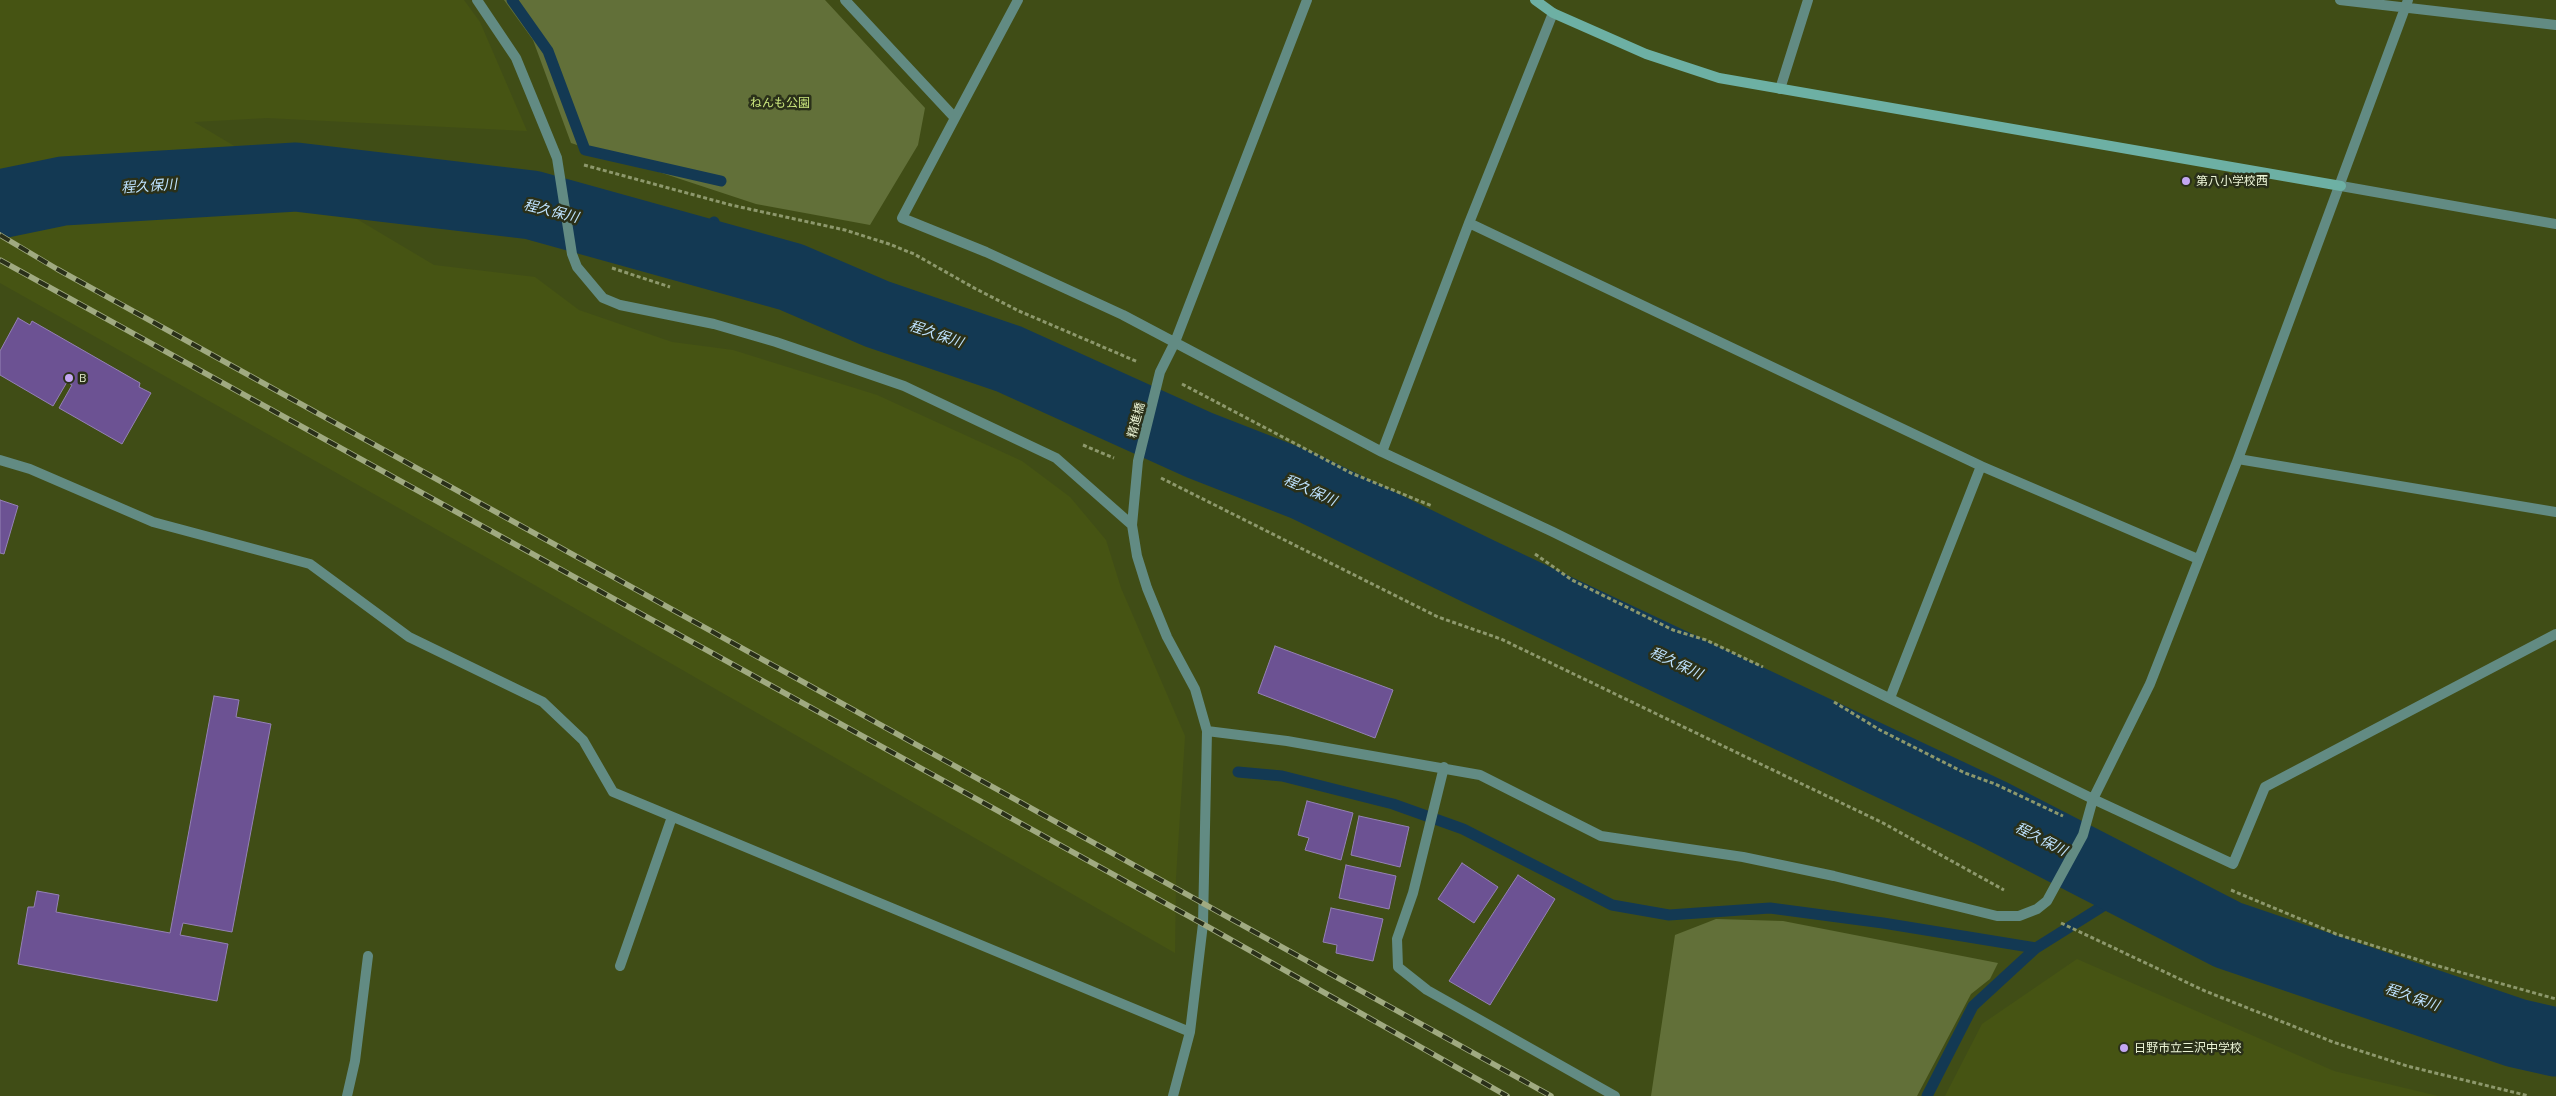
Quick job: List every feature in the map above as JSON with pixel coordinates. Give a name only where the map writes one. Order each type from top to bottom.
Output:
[{"type":"street","points":[[476,0],[516,58],[557,158],[572,254],[577,267],[603,298],[612,302],[714,324],[776,342],[904,386],[1056,458],[1132,525]]},
{"type":"street","points":[[845,0],[955,118]]},
{"type":"street","points":[[1018,0],[902,218],[986,252],[1123,315],[1382,452],[1553,532],[2093,798],[2233,864],[2265,787],[2556,634]]},
{"type":"street","name":"精進橋","points":[[1173,1096],[1190,1032],[1204,917],[1207,731],[1195,689],[1167,637],[1147,588],[1137,556],[1132,525],[1138,464],[1160,372],[1175,342],[1308,0]]},
{"type":"street","points":[[1534,0],[1553,13],[1646,54],[1719,78],[2556,224]]},
{"type":"street","points":[[1780,89],[1808,0]]},
{"type":"street","points":[[2340,0],[2406,4],[2556,26]]},
{"type":"street","points":[[1207,731],[1287,741],[1444,767],[1480,775],[1601,836],[1743,857],[1816,872],[1996,916],[2019,916],[2037,909],[2047,901],[2083,835],[2093,798],[2150,684],[2238,459],[2341,186],[2406,4]]},
{"type":"street","points":[[1382,452],[1469,223],[1553,13]]},
{"type":"street","points":[[1469,223],[1981,466],[2198,559]]},
{"type":"street","points":[[2238,459],[2556,512]]},
{"type":"street","points":[[0,460],[30,469],[153,522],[310,564],[410,637],[543,702],[582,740],[613,792],[1190,1032]]},
{"type":"street","points":[[1890,698],[1981,466]]},
{"type":"street","points":[[1444,767],[1413,893],[1397,939],[1398,967],[1427,990],[1615,1096]]},
{"type":"street","points":[[620,966],[672,817]]},
{"type":"street","points":[[347,1096],[355,1061],[368,956]]},
{"type":"path","points":[[557,158],[731,205],[845,230],[889,244],[914,254],[976,289],[1019,310],[1160,372],[1321,458],[1434,507]]},
{"type":"path","points":[[577,267],[610,267],[674,288]]},
{"type":"path","points":[[1074,442],[1138,464],[1438,617],[1501,640],[1883,823],[2037,909],[2205,991],[2332,1042],[2407,1066],[2529,1096]]},
{"type":"path","points":[[1529,550],[1572,580],[1672,630],[1706,640],[1765,668]]},
{"type":"path","points":[[1831,700],[1880,730],[1965,773],[2086,824]]},
{"type":"path","points":[[2222,886],[2336,934],[2447,969],[2556,999]]},
{"type":"shaded area","points":[[0,0],[464,0],[480,22],[527,131],[267,118],[194,122],[434,265],[535,277],[579,310],[672,342],[733,350],[877,395],[1022,461],[1070,497],[1106,540],[1121,588],[1185,736],[1176,877],[1175,953],[491,560],[0,283]]},
{"type":"shaded area","name":"日野市立三沢中学校","points":[[2077,959],[2334,1071],[2438,1096],[1945,1096],[1982,1024]]},
{"type":"green space","name":"ねんも公園","points":[[504,0],[825,0],[925,108],[918,145],[870,225],[756,204],[571,143],[533,40]]},
{"type":"green space","points":[[1716,919],[1783,921],[1998,963],[1990,979],[1971,994],[1917,1096],[1651,1096],[1675,935]]},
{"type":"building","name":"B","points":[[18,318],[30,325],[32,321],[140,383],[139,387],[151,393],[122,444],[59,408],[72,385],[67,382],[53,406],[0,375],[0,351]]},
{"type":"building","points":[[0,500],[18,506],[4,554],[0,553]]},
{"type":"building","points":[[1275,646],[1393,690],[1375,738],[1258,693]]},
{"type":"building","points":[[214,696],[239,700],[236,717],[271,724],[232,932],[183,923],[180,935],[228,944],[217,1001],[18,964],[28,907],[34,907],[37,891],[59,895],[56,912],[170,933]]},
{"type":"building","points":[[1307,801],[1353,813],[1341,860],[1305,850],[1309,838],[1298,835]]},
{"type":"building","points":[[1359,816],[1409,827],[1400,867],[1351,855]]},
{"type":"building","points":[[1462,863],[1498,887],[1474,923],[1438,899]]},
{"type":"building","points":[[1346,865],[1396,876],[1389,909],[1339,898]]},
{"type":"building","points":[[1518,875],[1555,899],[1490,1005],[1449,981]]},
{"type":"building","points":[[1331,908],[1383,919],[1373,961],[1336,953],[1337,945],[1323,942]]},
{"type":"waterway","points":[[512,0],[548,51],[585,150],[721,181]]},
{"type":"waterway","name":"程久保川","points":[[0,204],[63,191],[296,177],[532,205],[791,277],[877,314],[1009,359],[1199,445],[1304,486],[1480,572],[1991,813],[2228,935],[2516,1033],[2556,1042]]},
{"type":"waterway","points":[[709,254],[714,222]]},
{"type":"waterway","points":[[1238,772],[1282,776],[1393,804],[1463,829],[1612,905],[1669,915],[1770,908],[1883,923],[2036,948],[2111,901],[2128,884]]},
{"type":"waterway","points":[[1927,1096],[1973,1006],[2036,948]]},
{"type":"railway","points":[[0,235],[57,269],[1551,1096]]},
{"type":"railway","points":[[0,260],[1203,924],[1507,1096]]},
{"type":"place","name":"第八小学校西","points":[[2186,181]]},
{"type":"place","name":"B","points":[[69,378]]},
{"type":"place","name":"日野市立三沢中学校","points":[[2124,1048]]}]
